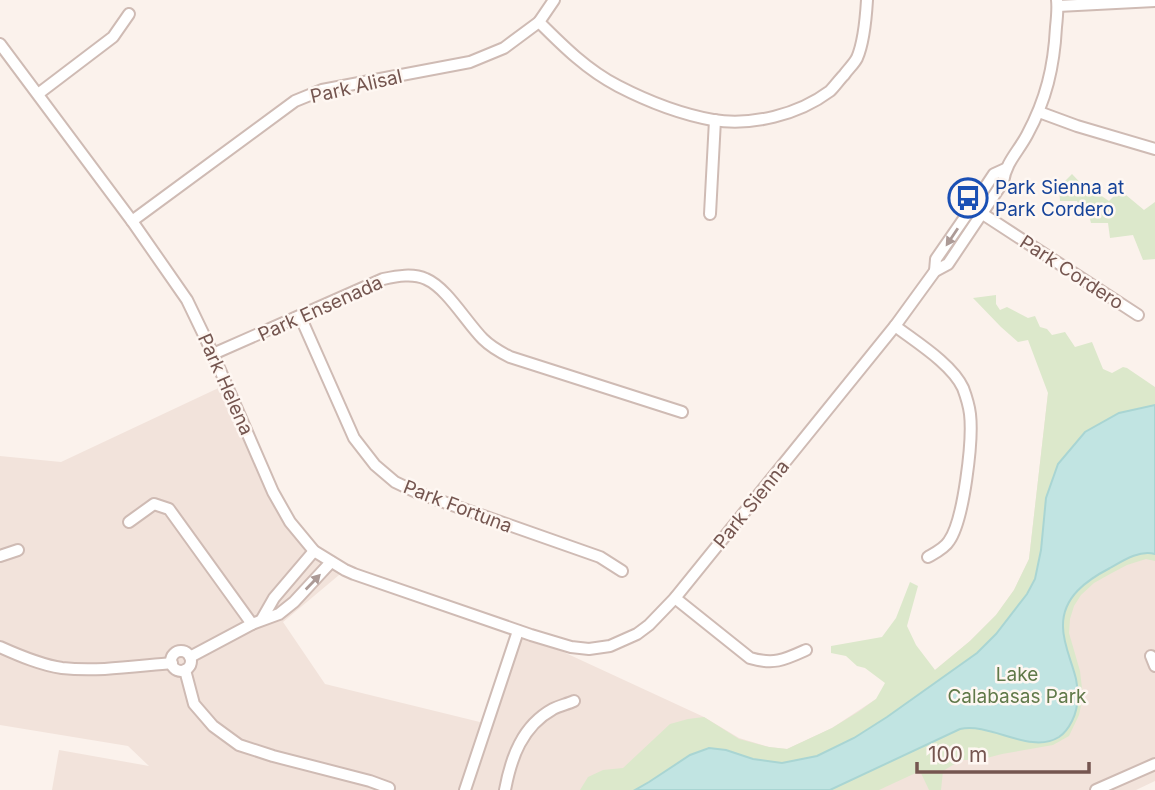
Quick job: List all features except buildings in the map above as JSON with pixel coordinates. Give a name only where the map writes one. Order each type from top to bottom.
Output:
[{"type":"street","name":"Park Alisal","points":[[132,222],[295,101],[322,90],[470,62],[504,48],[539,22],[554,0]]},
{"type":"street","points":[[539,22],[589,68],[615,85],[687,114],[715,120],[746,122],[781,115],[807,105],[831,90],[857,59],[866,20],[867,0]]},
{"type":"street","points":[[1057,3],[1155,1]]},
{"type":"street","name":"Park Sienna","points":[[518,631],[571,647],[589,649],[610,646],[626,640],[649,625],[675,598],[895,326],[935,271],[948,264],[1003,182],[1005,169],[1025,140],[1039,112],[1050,76],[1057,3]]},
{"type":"street","points":[[38,94],[113,37],[129,14]]},
{"type":"street","name":"Park Helena","points":[[0,44],[187,300],[273,492],[290,522],[314,551],[354,574],[518,631]]},
{"type":"street","points":[[1039,112],[1155,149]]},
{"type":"street","points":[[710,214],[715,120]]},
{"type":"street","name":"Park Sienna","points":[[935,271],[936,259],[994,174],[1005,169]]},
{"type":"street","name":"Park Cordero","points":[[972,207],[1138,315]]},
{"type":"street","name":"Park Ensenada","points":[[213,354],[383,279],[397,275],[424,278],[437,285],[494,349],[510,357],[681,412]]},
{"type":"street","name":"Park Fortuna","points":[[300,316],[354,438],[375,465],[395,482],[418,493],[600,557],[621,571]]},
{"type":"street","points":[[895,326],[948,367],[962,386],[970,411],[971,433],[957,527],[948,543],[928,557]]},
{"type":"street","points":[[129,522],[154,504],[169,509],[257,622]]},
{"type":"street","points":[[0,556],[18,550]]},
{"type":"street","points":[[257,622],[314,551]]},
{"type":"street","points":[[190,657],[257,622],[279,614],[331,562]]},
{"type":"street","points":[[675,598],[750,658],[765,662],[782,661],[806,650]]},
{"type":"street","points":[[466,790],[518,631]]},
{"type":"street","points":[[0,647],[40,663],[63,668],[103,669],[172,663]]},
{"type":"street","points":[[177,652],[186,652],[190,657],[190,666],[185,670],[175,668],[172,663],[177,652]]},
{"type":"street","points":[[185,670],[194,704],[213,726],[239,746],[389,788]]},
{"type":"street","points":[[505,790],[517,747],[531,727],[552,709],[574,701]]},
{"type":"street","points":[[1096,790],[1152,763]]},
{"type":"shaded area","points":[[227,384],[290,522],[345,570],[283,622],[325,684],[488,724],[518,631],[704,717],[739,738],[787,749],[832,728],[876,699],[935,670],[996,615],[1014,590],[1029,559],[1048,393],[1155,393],[1155,781],[1136,790],[52,790],[59,750],[149,766],[128,746],[0,725],[0,456],[61,462]]},
{"type":"green space","points":[[1072,174],[1091,194],[1097,193],[1109,201],[1120,190],[1144,210],[1155,202],[1155,259],[1143,260],[1133,235],[1110,238],[1108,223],[1091,223],[1088,212],[1080,210],[1077,201],[1060,201],[1059,187]]},
{"type":"green space","name":"Lake Calabasas Park","points":[[996,295],[996,304],[1000,310],[1007,307],[1028,318],[1035,316],[1040,327],[1047,329],[1052,335],[1065,332],[1075,347],[1092,342],[1103,369],[1112,373],[1123,367],[1127,368],[1155,387],[1155,561],[1146,559],[1110,574],[1094,583],[1074,606],[1069,633],[1080,671],[1083,697],[1079,715],[1069,736],[1053,745],[979,760],[961,760],[943,771],[941,790],[929,790],[920,771],[879,790],[580,790],[588,777],[603,770],[623,768],[670,724],[704,717],[739,739],[787,749],[832,728],[858,712],[876,699],[885,683],[846,656],[831,653],[831,646],[882,637],[896,618],[910,582],[918,586],[907,626],[916,645],[935,670],[996,615],[1014,590],[1029,559],[1048,393],[1028,340],[1018,342],[973,298]]},
{"type":"water","points":[[1155,405],[1155,554],[1132,556],[1085,584],[1071,598],[1064,616],[1063,633],[1076,679],[1078,700],[1072,721],[1059,737],[1048,742],[1023,741],[984,730],[960,729],[830,790],[635,790],[690,755],[709,748],[782,763],[817,756],[854,738],[887,717],[977,653],[996,634],[1027,594],[1035,579],[1046,498],[1058,464],[1085,432],[1119,413]]},
{"type":"place","name":"Park Sienna at Park Cordero","points":[[968,198]]}]
